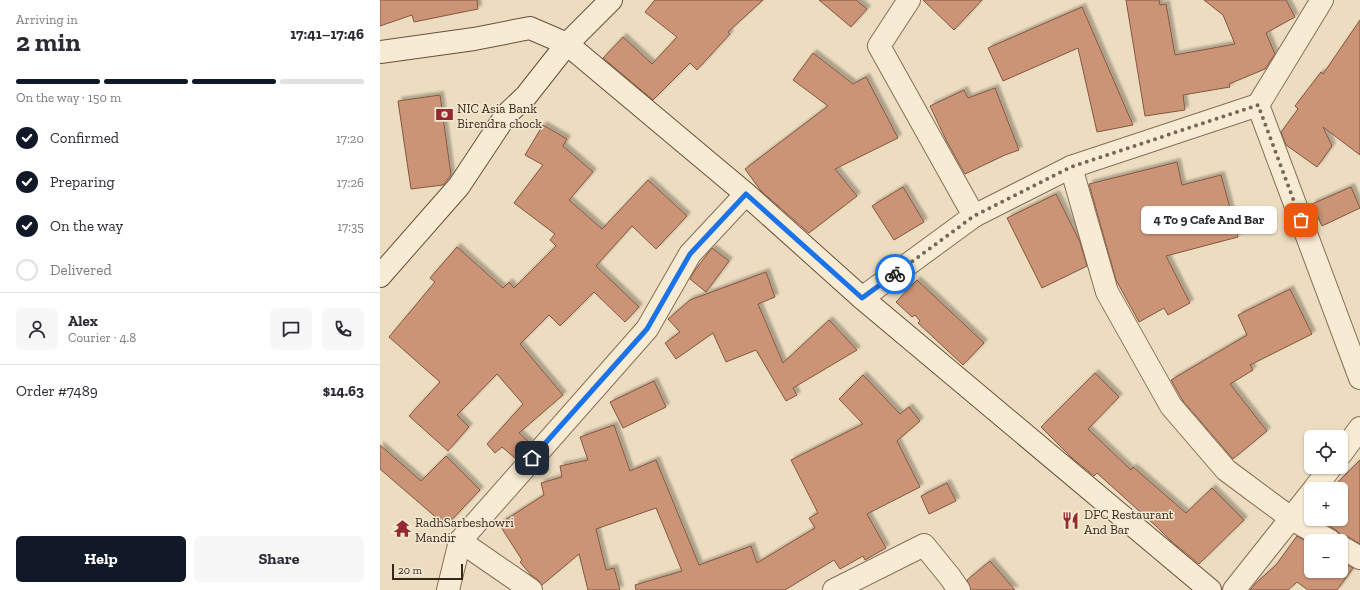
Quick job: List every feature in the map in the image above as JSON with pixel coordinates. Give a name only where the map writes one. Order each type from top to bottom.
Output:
[{"type":"street","points":[[380,276],[459,186],[506,115],[526,96],[567,44],[611,0]]},
{"type":"street","points":[[909,0],[879,46],[974,216]]},
{"type":"street","points":[[862,298],[974,216],[1071,167],[1258,105],[1322,0]]},
{"type":"street","points":[[380,52],[474,39],[530,28],[567,44],[746,194],[862,298],[1210,590]]},
{"type":"street","points":[[1258,105],[1360,378]]},
{"type":"street","points":[[1071,167],[1107,292],[1171,406],[1226,470],[1292,519],[1318,534]]},
{"type":"street","points":[[448,590],[460,541],[647,329],[690,254],[746,194]]},
{"type":"street","points":[[1348,444],[1360,428]]},
{"type":"street","points":[[1319,482],[1326,474]]},
{"type":"street","points":[[1234,590],[1304,503]]},
{"type":"street","points":[[460,541],[531,590]]},
{"type":"street","points":[[834,590],[924,545],[950,577],[958,590]]},
{"type":"street","points":[[1348,551],[1360,558]]},
{"type":"building","points":[[380,0],[477,0],[478,9],[414,22],[412,15],[380,26]]},
{"type":"building","points":[[655,0],[763,0],[728,32],[730,34],[697,70],[690,63],[653,100],[603,58],[623,37],[652,64],[677,37],[645,12]]},
{"type":"building","points":[[819,0],[856,0],[867,9],[851,27]]},
{"type":"building","points":[[923,0],[982,0],[954,30]]},
{"type":"building","points":[[1126,0],[1159,0],[1160,5],[1166,4],[1175,55],[1235,44],[1223,15],[1204,0],[1286,0],[1295,17],[1266,33],[1275,54],[1265,69],[1229,84],[1230,87],[1183,95],[1185,110],[1145,116]]},
{"type":"building","points":[[1082,7],[1133,125],[1097,132],[1078,48],[1003,81],[988,48]]},
{"type":"building","points":[[1360,20],[1360,155],[1323,127],[1332,146],[1317,167],[1286,145],[1281,132],[1298,109],[1295,106],[1321,72],[1323,74]]},
{"type":"building","points":[[813,53],[853,84],[866,77],[898,138],[835,169],[857,196],[809,233],[761,191],[745,169],[828,106],[793,80]]},
{"type":"building","points":[[995,88],[1019,150],[965,174],[947,142],[930,106],[964,90],[968,98]]},
{"type":"building","points":[[440,95],[451,175],[443,185],[411,189],[398,101]]},
{"type":"building","points":[[543,125],[567,139],[563,146],[593,172],[569,200],[602,229],[648,180],[687,216],[656,249],[632,226],[596,266],[639,307],[625,322],[594,292],[560,326],[549,315],[520,344],[563,395],[519,433],[530,443],[516,459],[502,447],[495,453],[487,444],[523,404],[497,374],[457,415],[469,427],[448,451],[409,416],[440,382],[389,337],[435,282],[430,278],[457,247],[503,288],[509,282],[514,288],[556,246],[550,240],[555,234],[514,203],[543,165],[525,155]]},
{"type":"building","points":[[1177,162],[1182,185],[1221,175],[1238,237],[1166,256],[1190,303],[1168,315],[1164,308],[1139,322],[1116,280],[1089,184]]},
{"type":"building","points":[[903,187],[924,222],[894,240],[872,206]]},
{"type":"building","points":[[1351,187],[1360,208],[1322,226],[1312,204]]},
{"type":"building","points":[[1056,194],[1080,242],[1087,266],[1042,288],[1007,218]]},
{"type":"building","points":[[712,248],[729,261],[706,292],[690,279]]},
{"type":"building","points":[[766,272],[775,297],[758,304],[783,363],[829,320],[857,350],[793,388],[797,395],[786,401],[756,350],[726,362],[713,333],[676,359],[665,343],[680,332],[668,319],[690,300]]},
{"type":"building","points":[[917,280],[984,343],[963,365],[918,323],[920,321],[915,315],[912,317],[896,302]]},
{"type":"building","points":[[1290,289],[1312,334],[1250,365],[1253,370],[1230,384],[1267,431],[1233,459],[1183,401],[1171,380],[1247,335],[1238,315]]},
{"type":"building","points":[[1095,373],[1119,397],[1088,429],[1131,470],[1133,467],[1186,513],[1212,488],[1244,520],[1199,564],[1171,541],[1097,473],[1094,476],[1072,458],[1041,427]]},
{"type":"building","points":[[863,375],[900,414],[909,407],[920,421],[897,441],[920,487],[867,514],[886,548],[865,560],[863,556],[840,569],[834,560],[785,590],[636,590],[635,585],[682,571],[656,508],[596,529],[606,570],[614,568],[620,590],[588,590],[579,554],[542,585],[520,562],[522,560],[499,524],[544,495],[541,483],[562,477],[560,466],[588,460],[580,437],[614,425],[630,471],[656,460],[699,565],[751,546],[757,563],[815,528],[809,518],[818,513],[791,460],[863,424],[839,399]]},
{"type":"building","points":[[654,381],[666,407],[623,428],[610,402]]},
{"type":"building","points":[[380,445],[421,481],[446,456],[480,490],[446,526],[380,469]]},
{"type":"building","points":[[1360,460],[1360,544],[1348,537],[1348,534],[1340,534],[1329,526],[1348,526],[1348,482],[1338,482],[1346,474],[1348,474],[1348,472]]},
{"type":"building","points":[[947,483],[956,501],[929,514],[921,496]]},
{"type":"building","points":[[1297,536],[1304,540],[1304,578],[1346,578],[1337,590],[1308,590],[1297,582],[1288,590],[1250,590],[1276,565]]},
{"type":"building","points":[[990,561],[1015,590],[971,590],[967,580]]},
{"type":"building","points":[[1348,565],[1353,568],[1348,575]]},
{"type":"way so far","points":[[895,274],[974,216],[1071,167],[1258,105],[1301,220]]},
{"type":"place","name":"NIC Asia Bank Birendra chock","points":[[444,115]]},
{"type":"place","name":"4 To 9 Cafe And Bar","points":[[1301,220]]},
{"type":"place","name":"DFC Restaurant And Bar","points":[[1071,521]]},
{"type":"place","name":"RadhSarbeshowri Mandir","points":[[402,529]]},
{"type":"route","points":[[532,458],[647,329],[690,254],[746,194],[862,298],[895,274]]}]
